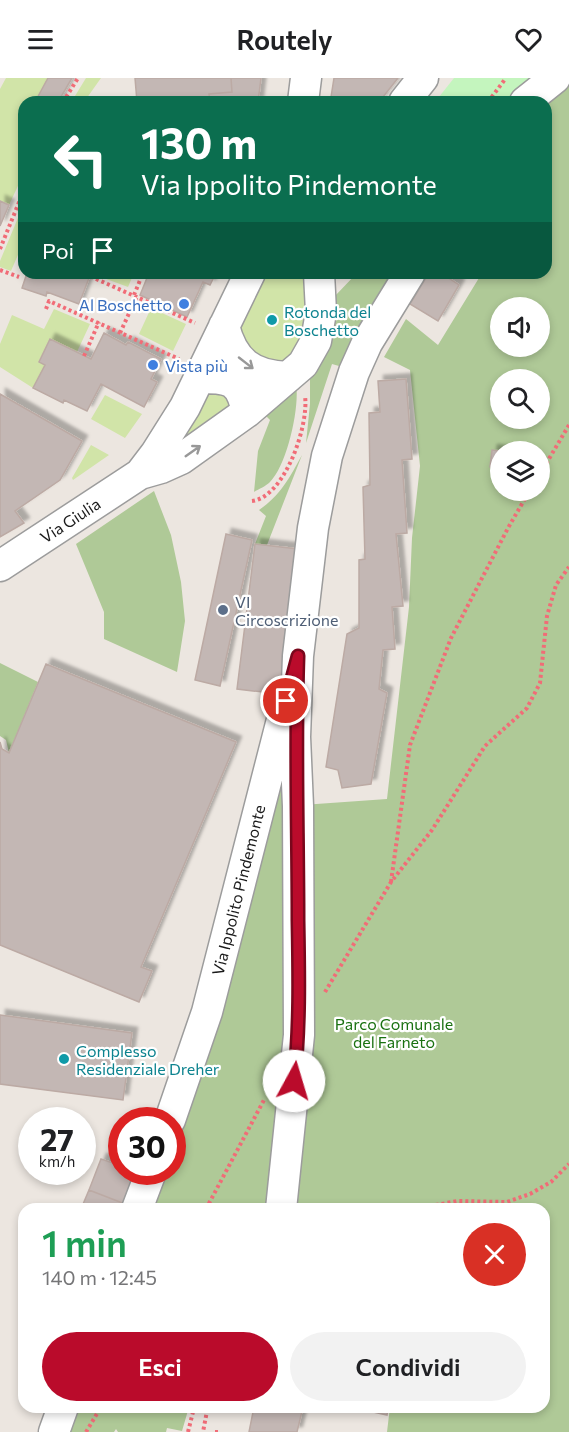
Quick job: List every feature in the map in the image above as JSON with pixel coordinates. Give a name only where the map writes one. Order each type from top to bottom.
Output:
[{"type":"street","points":[[304,96],[306,78]]},
{"type":"street","points":[[409,96],[423,78]]},
{"type":"street","points":[[532,96],[555,78]]},
{"type":"street","points":[[140,474],[185,406],[189,369],[210,324],[246,279]]},
{"type":"street","points":[[140,474],[181,459],[247,412],[296,384],[303,364],[316,341],[321,312],[317,279]]},
{"type":"street","name":"Via Ippolito Pindemonte","points":[[282,1203],[299,1035],[298,817],[295,737],[298,656],[313,528],[327,456],[354,372],[367,344],[406,279]]},
{"type":"street","points":[[210,324],[228,339],[235,355],[248,367],[296,384]]},
{"type":"street","points":[[189,369],[230,380],[239,387],[247,412]]},
{"type":"street","name":"Via Giulia","points":[[0,566],[140,474]]},
{"type":"street","name":"Via Ippolito Pindemonte","points":[[174,1107],[207,1012],[298,656]]},
{"type":"street","points":[[139,1203],[146,1185]]},
{"type":"street","points":[[54,1432],[61,1413]]},
{"type":"path","points":[[67,96],[78,78]]},
{"type":"path","points":[[492,96],[506,78]]},
{"type":"path","points":[[0,249],[18,205]]},
{"type":"path","points":[[0,270],[18,277]]},
{"type":"path","points":[[96,279],[210,324]]},
{"type":"path","points":[[120,333],[141,279]]},
{"type":"path","points":[[46,309],[50,301],[99,322],[189,369]]},
{"type":"path","points":[[84,356],[99,322]]},
{"type":"path","points":[[252,501],[268,494],[285,472],[303,427],[306,401],[296,384]]},
{"type":"path","points":[[550,457],[569,425]]},
{"type":"path","points":[[390,882],[410,745],[451,638],[524,501]]},
{"type":"path","points":[[323,994],[390,882],[432,830],[485,746],[527,708],[540,683],[547,616],[556,585],[569,567]]},
{"type":"path","points":[[209,1203],[266,1096]]},
{"type":"path","points":[[451,1203],[507,1202],[530,1194],[551,1182],[569,1164]]},
{"type":"path","points":[[87,1432],[98,1413]]},
{"type":"path","points":[[188,1432],[193,1413]]},
{"type":"path","points":[[202,1432],[207,1413]]},
{"type":"path","points":[[215,1432],[221,1432]]},
{"type":"green space","points":[[6,78],[48,78],[38,96],[18,96],[18,186],[9,205],[0,201],[0,89]]},
{"type":"green space","points":[[86,78],[101,78],[88,96],[75,96]]},
{"type":"green space","points":[[454,78],[535,78],[513,96],[440,96]]},
{"type":"green space","name":"Parco Comunale del Farneto","points":[[569,84],[569,1432],[387,1432],[389,1413],[550,1413],[550,1203],[146,1203],[153,1185],[186,1185],[186,1107],[181,1107],[285,747],[288,806],[387,799],[409,607],[412,538],[420,466],[410,370],[384,357],[406,319],[438,345],[478,279],[552,279],[552,97]]},
{"type":"green space","points":[[18,218],[18,255],[11,271],[0,267],[0,261]]},
{"type":"green space","points":[[106,279],[131,279],[128,287]]},
{"type":"green space","points":[[262,279],[304,279],[307,281],[311,304],[304,339],[285,363],[257,366],[237,331]]},
{"type":"green space","points":[[351,279],[398,279],[346,368],[332,364],[306,443],[310,404],[310,369],[334,297]]},
{"type":"green space","points":[[151,308],[186,324],[173,351],[139,334]]},
{"type":"green space","points":[[54,309],[90,324],[77,352],[50,339],[39,361],[45,365],[33,388],[0,367],[0,344],[12,315],[44,329]]},
{"type":"green space","points":[[296,384],[294,421],[282,463],[270,482],[254,492],[258,451],[270,420],[262,412]]},
{"type":"green space","points":[[212,386],[237,402],[177,452],[207,391]]},
{"type":"green space","points":[[105,395],[142,414],[125,438],[91,419]]},
{"type":"green space","points":[[91,445],[109,455],[73,480],[72,478]]},
{"type":"green space","points":[[302,455],[267,545],[255,544],[266,516],[259,510],[279,492]]},
{"type":"green space","points":[[154,491],[171,535],[181,582],[185,621],[177,672],[104,639],[104,612],[76,544]]},
{"type":"green space","points":[[0,663],[38,682],[9,753],[6,740],[0,736]]},
{"type":"green space","points":[[69,1413],[187,1413],[182,1431],[167,1428],[166,1432],[118,1432],[116,1429],[114,1432],[62,1432]]},
{"type":"building","points":[[48,78],[72,78],[62,96],[38,96]]},
{"type":"building","points":[[135,78],[231,78],[232,92],[209,94],[209,96],[136,96]]},
{"type":"building","points":[[231,78],[261,78],[259,96],[209,96],[209,94],[232,92]]},
{"type":"building","points":[[334,78],[398,78],[384,96],[331,96]]},
{"type":"building","points":[[0,201],[9,205],[0,226]]},
{"type":"building","points":[[25,279],[89,279],[79,304],[47,292],[46,296],[22,288]]},
{"type":"building","points":[[147,279],[213,279],[210,285],[203,282],[187,317],[140,295]]},
{"type":"building","points":[[425,279],[450,279],[459,285],[438,321],[410,304]]},
{"type":"building","points":[[104,333],[161,359],[151,379],[157,382],[144,407],[101,384],[87,411],[64,400],[63,403],[33,388],[45,365],[39,362],[50,339],[91,359]]},
{"type":"building","points":[[406,379],[412,459],[402,460],[407,533],[396,534],[403,606],[392,607],[395,649],[383,650],[379,689],[387,693],[371,784],[342,788],[338,770],[326,767],[347,634],[359,628],[359,560],[365,559],[363,487],[370,485],[369,413],[380,412],[378,381]]},
{"type":"building","points":[[0,394],[82,441],[60,480],[15,511],[24,523],[0,537]]},
{"type":"building","name":"VI Circoscrizione","points":[[226,534],[252,540],[220,686],[195,680]]},
{"type":"building","points":[[255,544],[298,549],[279,694],[237,689]]},
{"type":"building","points":[[46,664],[236,742],[141,967],[152,971],[139,1002],[0,945],[0,742],[2,749],[9,753]]},
{"type":"building","name":"Complesso Residenziale Dreher","points":[[0,1015],[132,1033],[123,1100],[0,1084]]},
{"type":"building","points":[[101,1159],[108,1161],[108,1185],[132,1185],[125,1203],[89,1190],[91,1185],[96,1185],[96,1172]]},
{"type":"building","points":[[89,1190],[122,1203],[84,1203]]},
{"type":"building","points":[[253,1413],[302,1413],[297,1432],[249,1432]]},
{"type":"place","name":"Al Boschetto","points":[[184,304]]},
{"type":"place","name":"Rotonda del Boschetto","points":[[272,320]]},
{"type":"place","name":"Vista più","points":[[153,365]]},
{"type":"place","name":"VI Circoscrizione","points":[[223,610]]},
{"type":"place","name":"Complesso Residenziale Dreher","points":[[64,1059]]},
{"type":"route","points":[[286,701],[298,656],[295,737],[298,806],[299,1035],[294,1081]]}]
